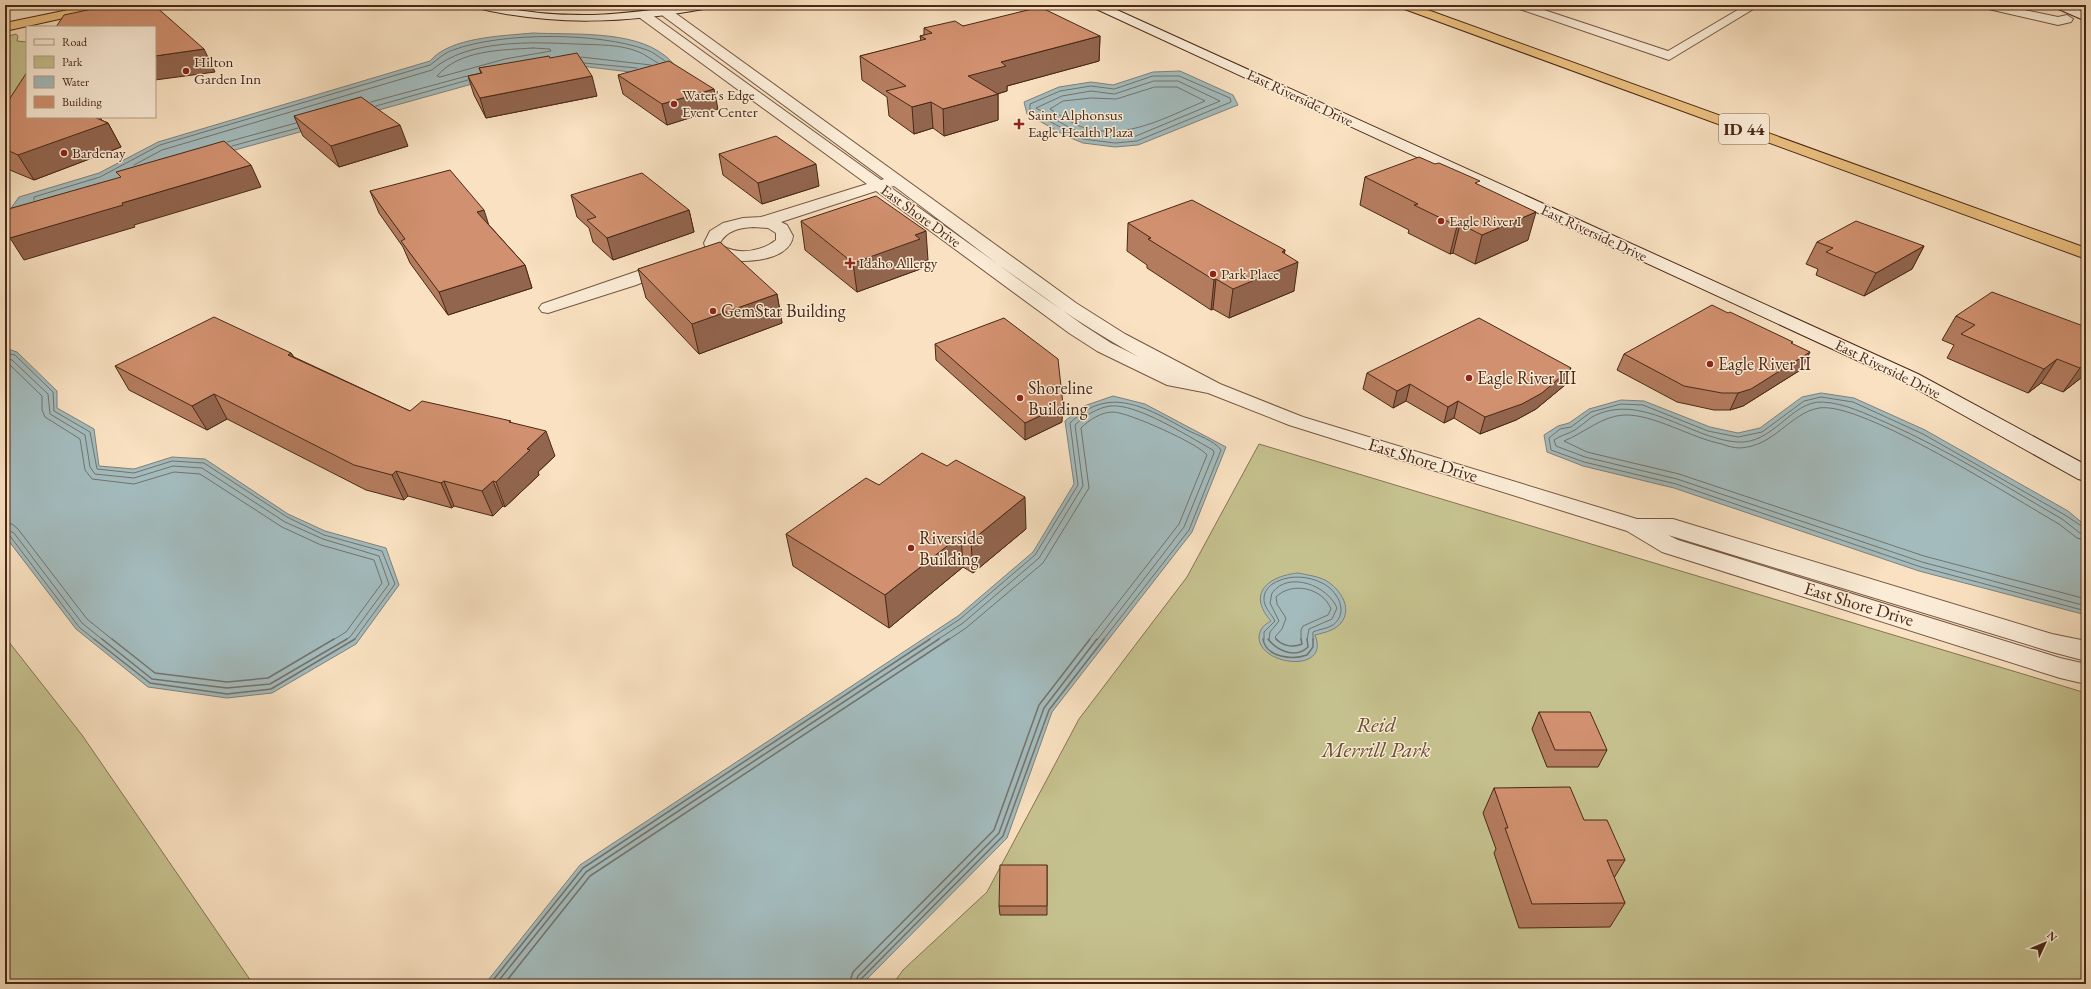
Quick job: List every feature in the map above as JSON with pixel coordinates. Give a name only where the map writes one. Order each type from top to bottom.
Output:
[{"type":"highway","points":[[5,27],[109,5]]},
{"type":"highway","name":"ID 44","points":[[1403,5],[2086,254]]},
{"type":"street","points":[[477,5],[497,10],[543,16],[582,17],[667,13],[709,5]]},
{"type":"street","name":"East Riverside Drive","points":[[1096,5],[1911,378],[2086,474]]},
{"type":"street","points":[[1518,5],[1669,56],[1754,5]]},
{"type":"street","points":[[1984,5],[2058,21],[2067,19]]},
{"type":"street","points":[[2058,5],[2086,17]]},
{"type":"street","name":"East Shore Drive","points":[[667,13],[894,180],[1091,322],[1135,348],[1213,388],[1296,421],[1635,526],[1670,546],[2060,668],[2086,674]]},
{"type":"street","name":"East Shore Drive","points":[[644,14],[1076,329],[1104,347],[1174,381],[1213,388]]},
{"type":"street","points":[[763,222],[781,228],[785,233],[793,236],[776,249],[756,256],[733,257],[709,251],[713,245],[713,240],[723,229],[742,223],[763,222],[894,180]]},
{"type":"street","points":[[882,207],[916,196]]},
{"type":"street","points":[[548,308],[630,282],[684,260]]},
{"type":"street","name":"East Shore Drive","points":[[1635,526],[1673,527],[2052,643],[2086,651]]},
{"type":"green space","points":[[16,34],[18,36],[17,41],[26,42],[26,92],[5,124],[5,37]]},
{"type":"green space","name":"Reid Merrill Park","points":[[1259,444],[2086,693],[2086,984],[893,984],[903,970],[987,892],[1079,719],[1187,577]]},
{"type":"green space","points":[[5,637],[82,735],[253,984],[5,984]]},
{"type":"water","points":[[533,33],[601,35],[636,41],[651,47],[664,55],[679,70],[647,74],[572,65],[508,74],[41,204],[11,208],[19,197],[99,173],[158,142],[430,61],[439,53],[463,42],[492,37]]},
{"type":"water","points":[[1180,71],[1233,95],[1238,105],[1138,145],[1115,147],[1083,143],[1066,136],[1027,114],[1024,102],[1059,87],[1091,82],[1113,85],[1153,72]]},
{"type":"water","points":[[5,348],[17,352],[57,391],[57,408],[94,429],[99,466],[134,469],[172,457],[205,459],[288,514],[325,531],[386,548],[399,585],[356,644],[272,693],[227,698],[148,687],[76,629],[5,536]]},
{"type":"water","points":[[1821,393],[1854,398],[1925,430],[2068,511],[2086,526],[2086,615],[1919,571],[1674,488],[1583,466],[1547,452],[1544,435],[1558,426],[1569,423],[1589,409],[1621,400],[1644,401],[1710,427],[1738,433],[1760,428],[1802,397]]},
{"type":"water","points":[[1113,396],[1145,404],[1226,447],[1192,532],[1052,712],[1007,838],[862,984],[485,984],[580,865],[958,616],[1033,552],[1074,484],[1065,421],[1084,406]]},
{"type":"water","points":[[1298,573],[1325,580],[1331,584],[1341,595],[1346,607],[1343,620],[1336,628],[1315,635],[1317,647],[1313,656],[1304,660],[1293,662],[1270,654],[1262,647],[1259,637],[1260,631],[1264,625],[1271,621],[1264,611],[1261,602],[1261,594],[1270,582],[1287,575]]},
{"type":"building","points":[[111,5],[154,5],[204,49],[156,56],[156,26],[57,26],[64,15]]},
{"type":"building","points":[[1040,7],[1100,36],[1001,62],[1006,66],[968,76],[998,94],[943,109],[931,102],[912,107],[886,91],[906,86],[860,56],[926,39],[920,36],[932,33],[924,28],[955,21],[963,26]]},
{"type":"building","points":[[577,53],[592,76],[480,98],[468,76],[482,73],[479,68],[549,56],[550,58]]},
{"type":"building","points":[[669,61],[714,89],[662,104],[618,75]]},
{"type":"building","points":[[26,74],[26,118],[96,118],[108,123],[18,155],[5,149],[5,106]]},
{"type":"building","points":[[361,97],[400,125],[331,146],[294,116]]},
{"type":"building","points":[[776,136],[816,164],[758,183],[719,154]]},
{"type":"building","points":[[224,141],[251,165],[10,238],[5,230],[5,210],[121,177],[116,172]]},
{"type":"building","points":[[1419,157],[1435,164],[1439,163],[1480,181],[1475,183],[1536,212],[1482,235],[1460,224],[1457,226],[1414,205],[1418,204],[1365,177]]},
{"type":"building","points":[[450,170],[484,210],[477,212],[525,265],[439,292],[401,241],[405,239],[370,191]]},
{"type":"building","points":[[642,173],[689,210],[607,238],[587,220],[596,217],[571,195]]},
{"type":"building","points":[[876,196],[926,231],[915,235],[920,239],[853,263],[801,221]]},
{"type":"building","points":[[1192,200],[1285,250],[1282,252],[1298,262],[1233,289],[1216,279],[1214,280],[1148,239],[1151,238],[1128,223]]},
{"type":"building","points":[[1856,221],[1924,246],[1876,273],[1826,252],[1833,248],[1817,242]]},
{"type":"building","points":[[720,242],[777,294],[692,324],[638,269]]},
{"type":"building","points":[[1992,292],[2086,327],[2086,363],[2080,368],[2057,359],[2044,369],[1961,334],[1975,325],[1956,316]]},
{"type":"building","name":"Eagle River II","points":[[1712,305],[1793,342],[1791,343],[1810,352],[1751,389],[1738,393],[1722,393],[1684,386],[1624,354]]},
{"type":"building","points":[[214,317],[291,353],[288,355],[410,411],[422,401],[511,421],[509,422],[546,431],[527,449],[530,450],[496,482],[493,481],[482,491],[444,481],[441,483],[396,471],[392,475],[354,465],[214,394],[192,406],[115,366]]},
{"type":"building","name":"Shoreline Building","points":[[1004,318],[1058,359],[1063,405],[1025,423],[935,344]]},
{"type":"building","name":"Eagle River III","points":[[1479,318],[1571,368],[1542,393],[1522,404],[1485,417],[1458,401],[1448,407],[1410,384],[1397,391],[1367,373]]},
{"type":"building","points":[[922,453],[947,466],[956,460],[1025,497],[971,541],[961,535],[885,595],[786,534],[866,478],[879,485]]},
{"type":"building","points":[[1539,712],[1590,712],[1607,750],[1555,750]]},
{"type":"building","points":[[1570,787],[1584,820],[1607,820],[1625,860],[1607,860],[1625,903],[1532,904],[1505,828],[1508,828],[1494,788]]},
{"type":"building","points":[[1000,865],[1047,865],[1047,906],[999,906]]},
{"type":"place","name":"Hilton Garden Inn","points":[[186,71]]},
{"type":"place","name":"Water's Edge Event Center","points":[[674,104]]},
{"type":"place","name":"Saint Alphonsus Eagle Health Plaza","points":[[1019,124]]},
{"type":"place","name":"Bardenay","points":[[64,153]]},
{"type":"place","name":"Eagle River I","points":[[1441,221]]},
{"type":"place","name":"Idaho Allergy","points":[[850,263]]},
{"type":"place","name":"Park Place","points":[[1213,274]]},
{"type":"place","name":"GemStar Building","points":[[713,311]]},
{"type":"place","name":"Eagle River II","points":[[1710,364]]},
{"type":"place","name":"Eagle River III","points":[[1469,378]]},
{"type":"place","name":"Shoreline Building","points":[[1020,398]]},
{"type":"place","name":"Riverside Building","points":[[911,548]]}]
